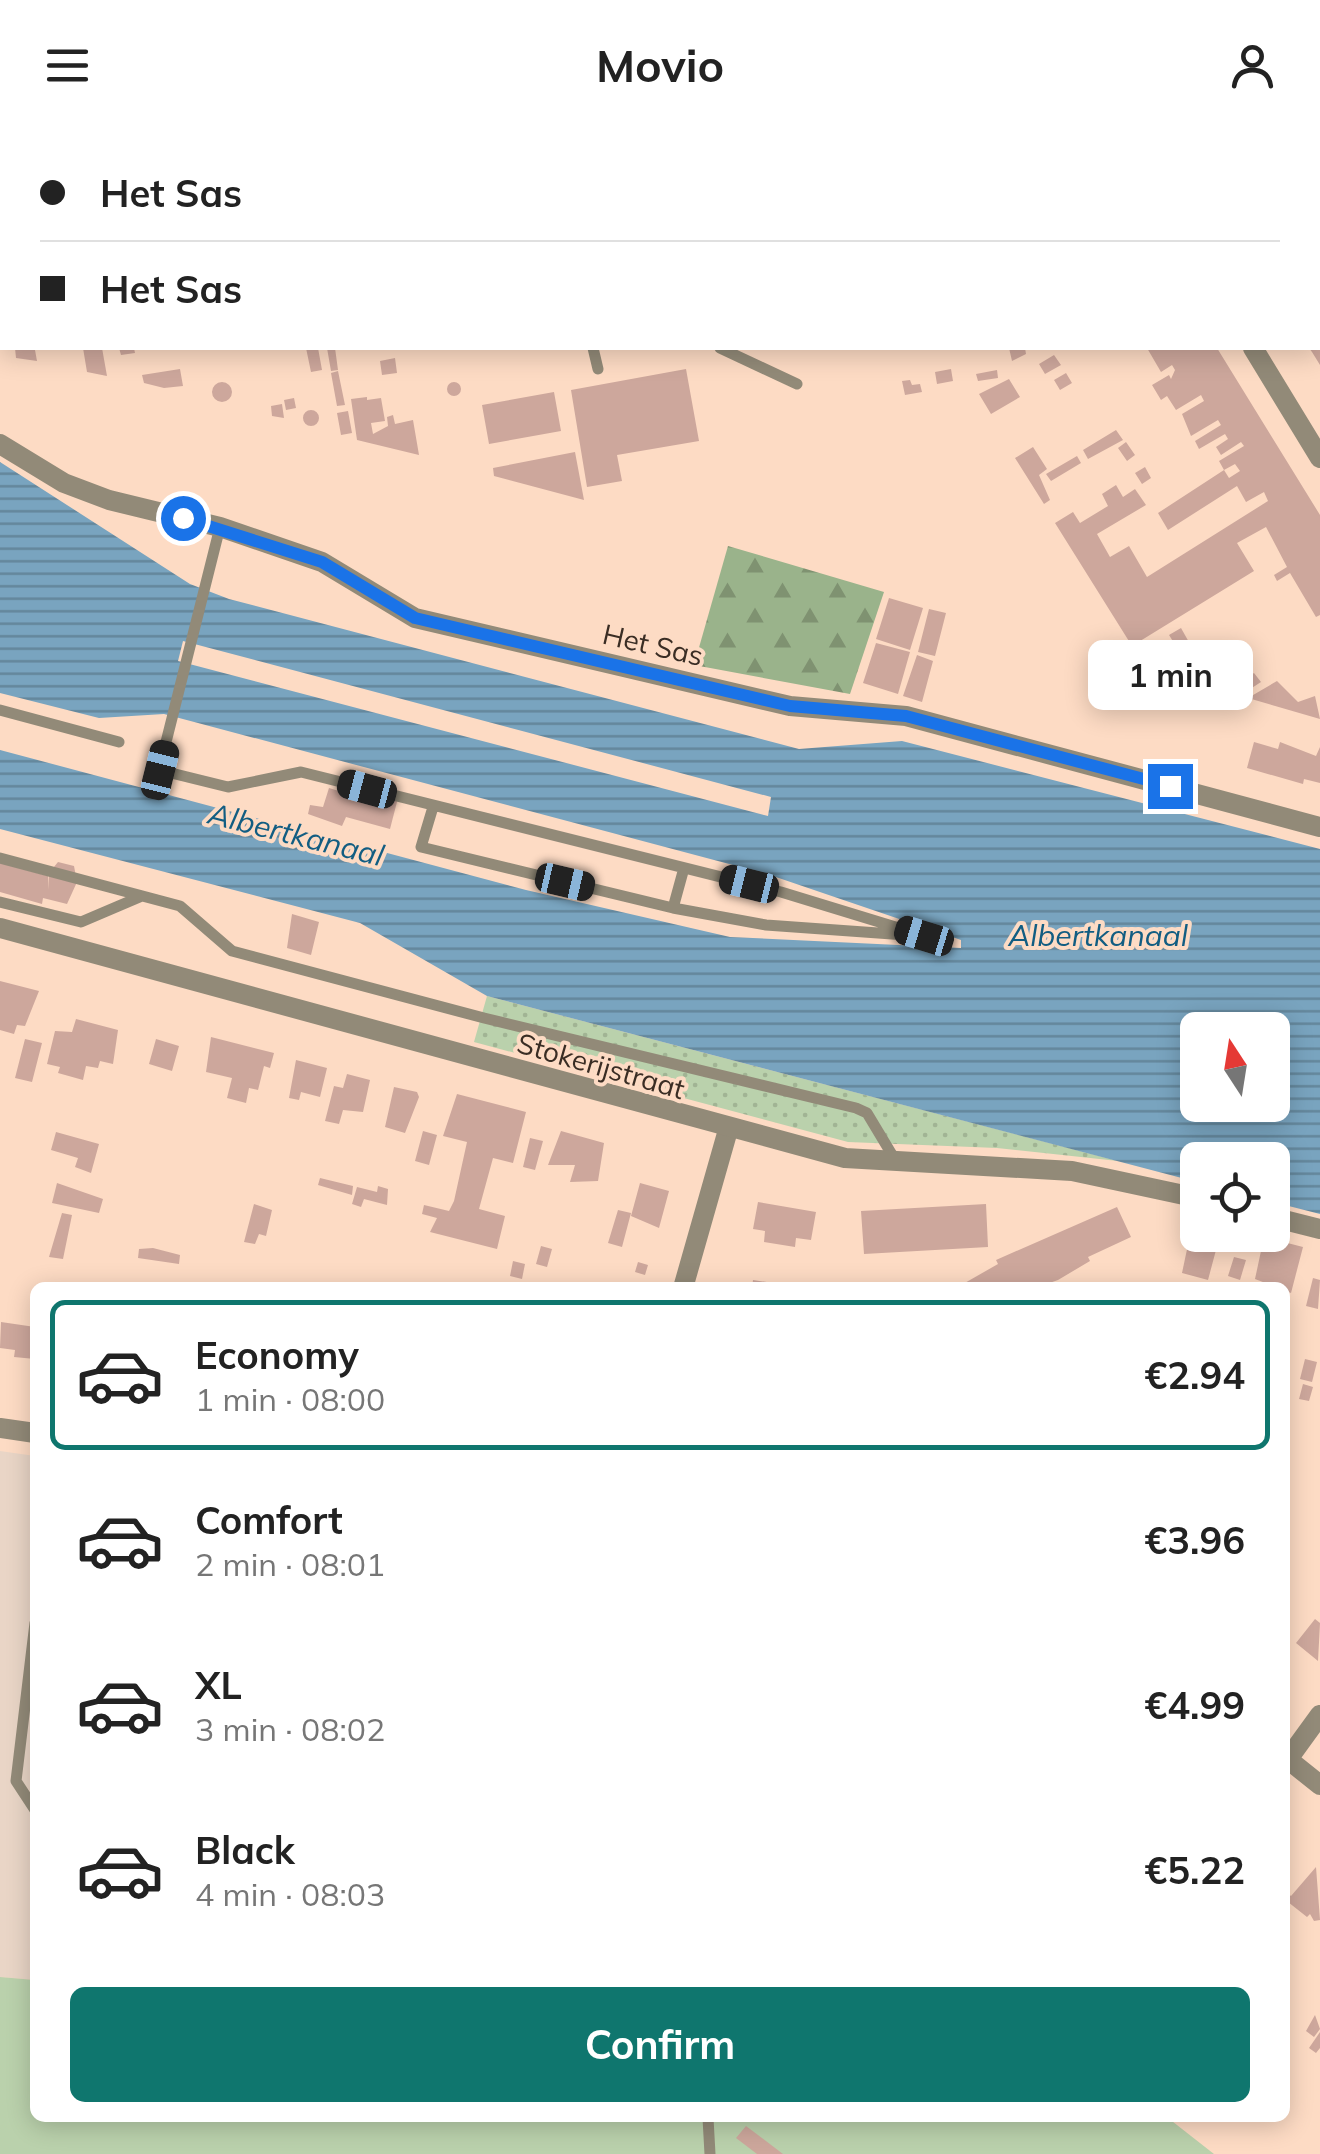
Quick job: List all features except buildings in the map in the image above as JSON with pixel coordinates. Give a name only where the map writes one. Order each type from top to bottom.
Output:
[{"type":"street","points":[[1253,350],[1320,458]]},
{"type":"street","name":"Het Sas","points":[[0,444],[64,484],[110,500],[220,527],[322,562],[415,618],[790,706],[906,716],[1320,827]]},
{"type":"street","name":"Stokerijstraat","points":[[0,928],[728,1130],[845,1158],[1072,1171],[1180,1194]]},
{"type":"street","points":[[685,1282],[728,1130]]},
{"type":"street","points":[[1290,1222],[1320,1229]]},
{"type":"street","points":[[0,1428],[30,1432]]},
{"type":"street","points":[[1290,1753],[1320,1715]]},
{"type":"street","points":[[1290,1761],[1320,1784]]},
{"type":"lane","points":[[594,350],[598,369]]},
{"type":"lane","points":[[724,350],[797,384]]},
{"type":"lane","points":[[220,527],[160,770],[228,787],[301,772],[684,868],[924,936],[766,925],[673,908],[421,848],[433,807]]},
{"type":"lane","points":[[0,710],[120,742]]},
{"type":"lane","points":[[0,858],[186,910],[224,948],[484,1018],[856,1108],[866,1113],[897,1163]]},
{"type":"lane","points":[[673,908],[684,868]]},
{"type":"lane","points":[[0,902],[82,922],[142,896]]},
{"type":"lane","points":[[30,1665],[16,1781],[30,1802]]},
{"type":"lane","points":[[708,2122],[710,2154]]},
{"type":"shaded area","points":[[0,1451],[30,1455],[30,1980],[0,1977]]},
{"type":"green space","points":[[728,546],[884,592],[850,694],[694,665]]},
{"type":"green space","points":[[487,996],[1118,1161],[997,1148],[848,1142],[474,1042]]},
{"type":"green space","points":[[0,1977],[30,1980],[30,2122],[1173,2122],[1214,2154],[0,2154]]},
{"type":"water","name":"Albertkanaal","points":[[0,462],[190,584],[229,599],[799,749],[902,741],[1320,849],[1320,1214],[1290,1206],[1290,1142],[1180,1142],[1180,1178],[487,996],[360,923],[0,829],[0,750],[526,890],[730,937],[961,948],[961,940],[767,874],[164,714],[99,718],[0,693]],"holes":[[[183,641],[771,797],[768,816],[178,661]]]},
{"type":"route","points":[[183,518],[322,562],[415,618],[790,706],[906,716],[1170,786]]}]
